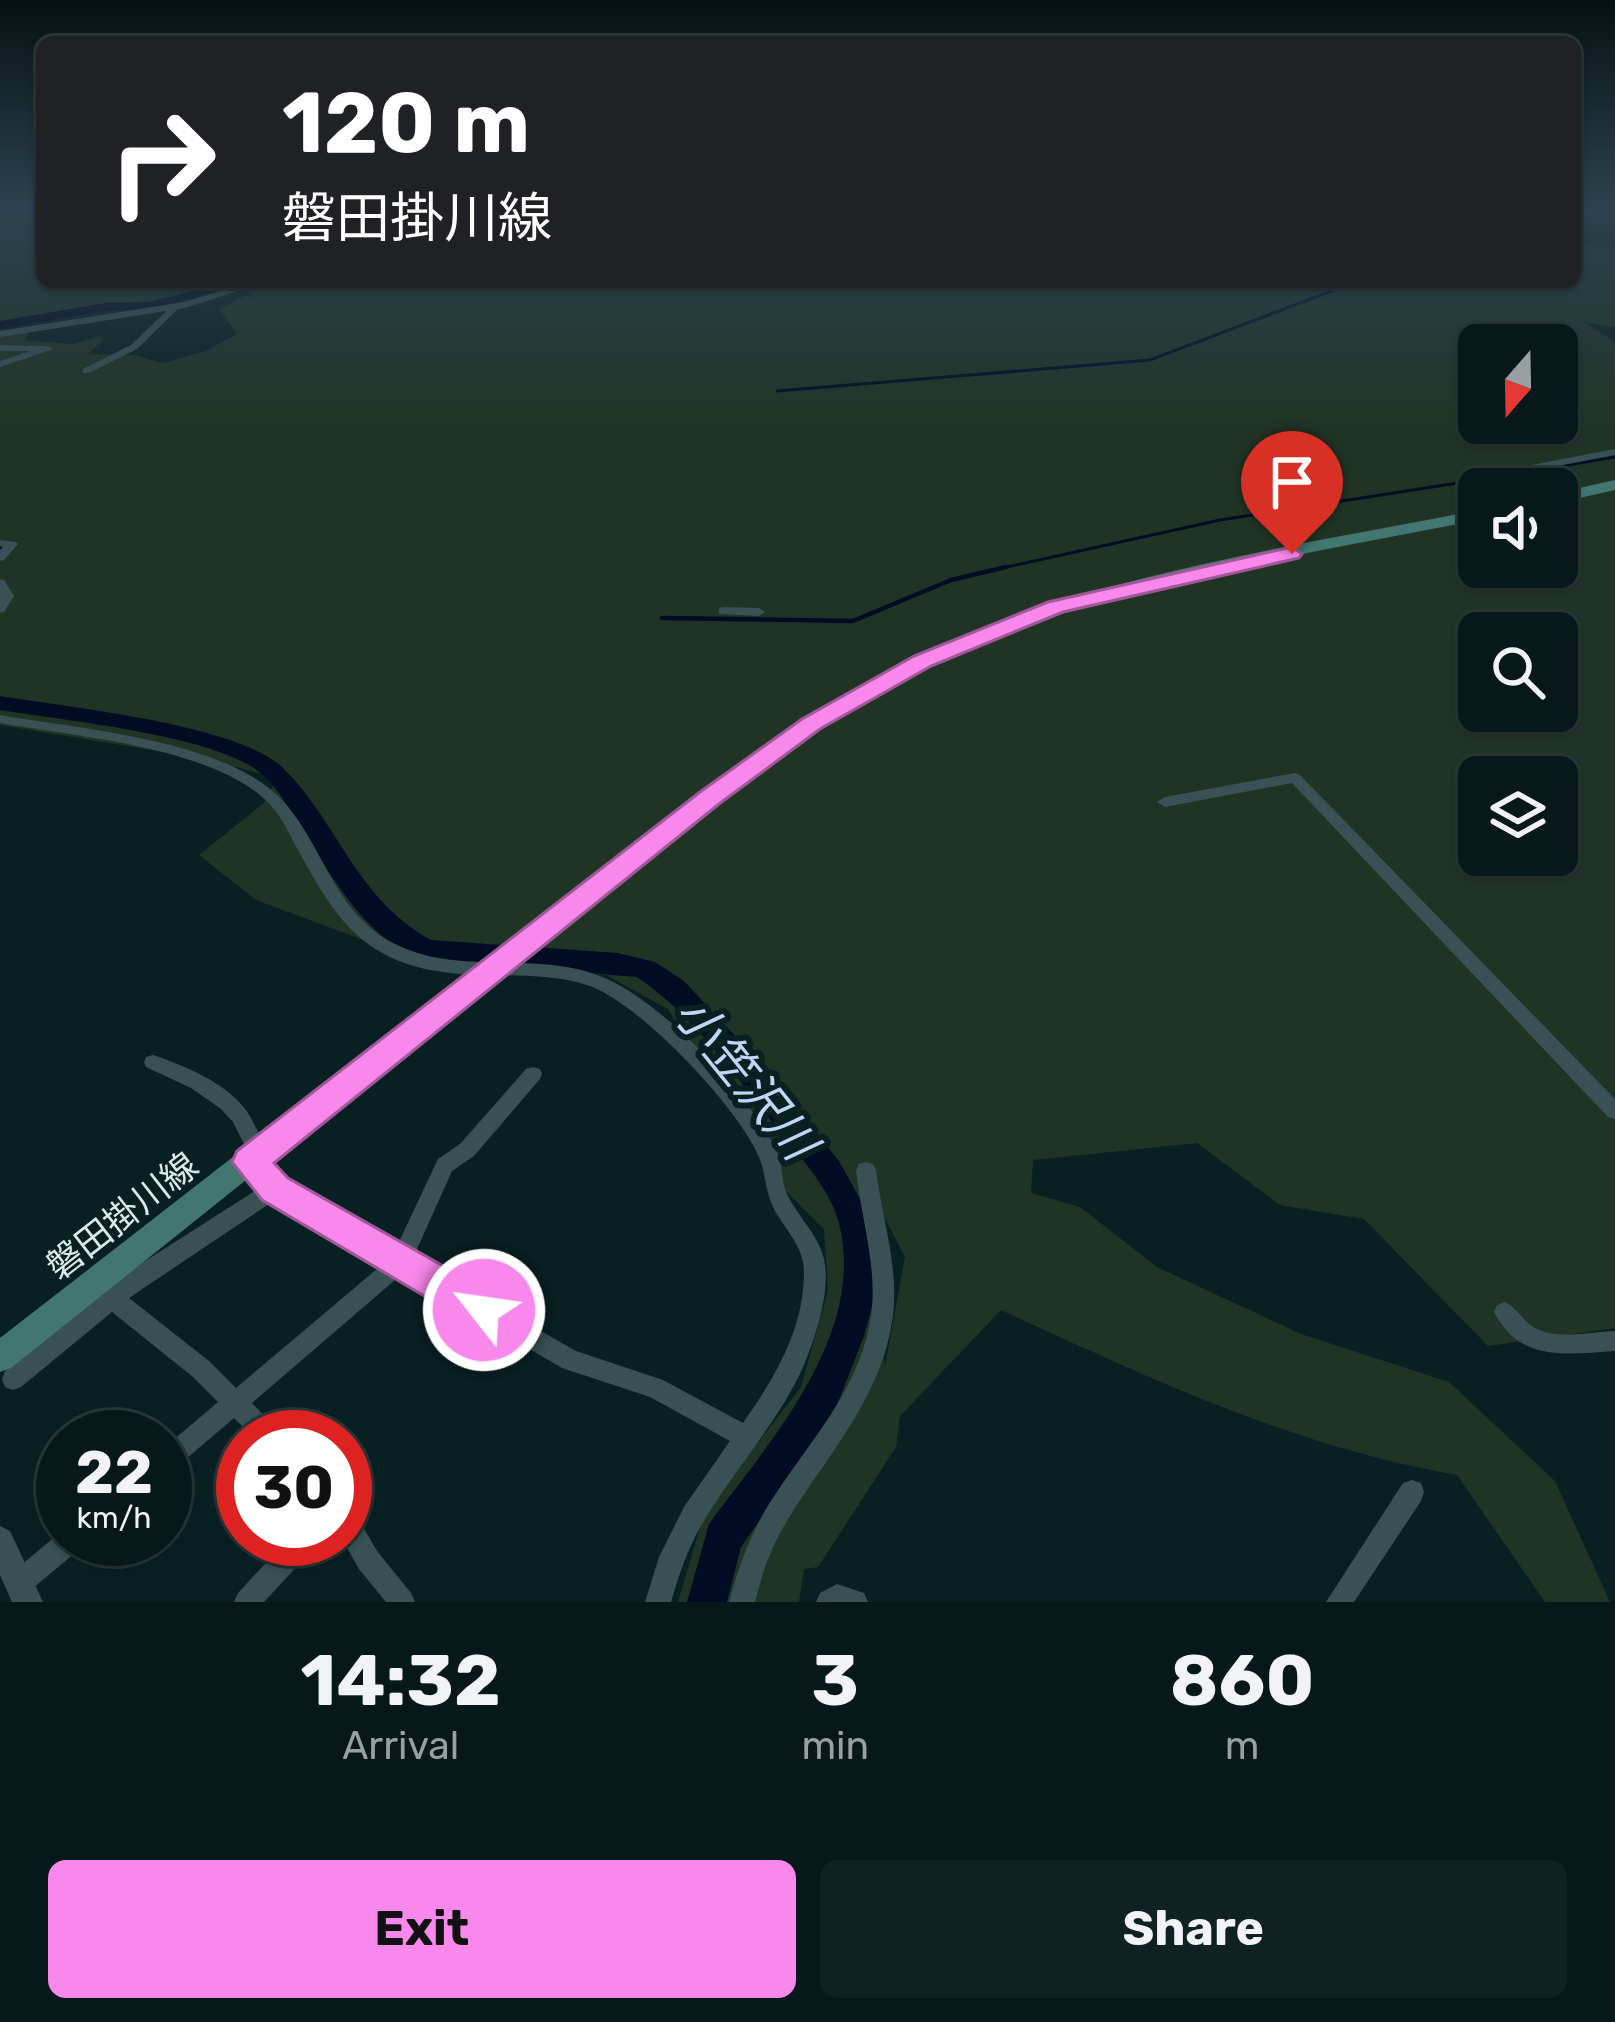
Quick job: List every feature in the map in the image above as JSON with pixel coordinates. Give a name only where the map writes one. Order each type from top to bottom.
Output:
[{"type":"main road","points":[[1578,493],[1615,485]]},
{"type":"main road","name":"磐田掛川線","points":[[6,1368],[255,1158],[811,724],[922,661],[1056,607],[1458,519]]},
{"type":"street","points":[[0,334],[178,306],[240,288]]},
{"type":"street","points":[[86,371],[134,347],[178,306]]},
{"type":"street","points":[[0,348],[48,350],[0,364]]},
{"type":"street","points":[[1532,468],[1615,452]]},
{"type":"street","points":[[0,543],[12,544],[0,557]]},
{"type":"street","points":[[0,584],[8,591],[0,609]]},
{"type":"street","points":[[723,611],[760,612]]},
{"type":"street","points":[[0,719],[230,767],[262,786],[279,805],[327,887],[377,942],[434,967],[592,979],[652,1013],[751,1126],[769,1157],[776,1193],[809,1240],[815,1269],[802,1346],[782,1388],[697,1502],[673,1551],[658,1602]]},
{"type":"street","points":[[1165,802],[1295,778],[1615,1111]]},
{"type":"street","points":[[153,1061],[214,1092],[242,1118],[255,1158],[275,1189],[570,1360],[655,1388],[746,1437]]},
{"type":"street","points":[[192,1440],[400,1263],[445,1165],[467,1150],[533,1074]]},
{"type":"street","points":[[742,1602],[755,1556],[792,1493],[830,1444],[874,1357],[882,1311],[881,1242],[869,1212],[866,1170]]},
{"type":"street","points":[[6,1368],[275,1189]]},
{"type":"street","points":[[112,1298],[201,1369],[239,1410]]},
{"type":"street","points":[[1505,1312],[1518,1334],[1542,1343],[1615,1341]]},
{"type":"street","points":[[1339,1602],[1412,1492]]},
{"type":"street","points":[[0,1541],[20,1595],[47,1566]]},
{"type":"street","points":[[372,1565],[402,1602]]},
{"type":"street","points":[[247,1602],[280,1566]]},
{"type":"street","points":[[829,1602],[837,1597],[855,1602]]},
{"type":"green space","points":[[0,283],[36,283],[36,288],[216,288],[149,306],[105,306],[0,326]]},
{"type":"green space","points":[[1581,283],[1615,283],[1615,327],[1584,322],[1615,342],[1615,1328],[1488,1346],[1364,1219],[1280,1205],[1197,1143],[1033,1160],[1031,1193],[1080,1207],[1157,1267],[1301,1334],[1449,1382],[1555,1481],[1610,1602],[1545,1602],[1457,1475],[1338,1447],[1224,1408],[1001,1310],[900,1416],[896,1447],[818,1567],[804,1569],[799,1602],[678,1602],[705,1511],[801,1387],[828,1291],[824,1229],[774,1179],[758,1138],[708,1077],[668,1009],[606,975],[452,960],[525,946],[422,962],[256,900],[199,855],[264,803],[277,778],[206,759],[0,725],[0,560],[11,545],[0,543],[0,336],[28,331],[26,341],[74,344],[99,336],[104,339],[88,354],[134,355],[163,363],[206,351],[237,334],[219,310],[246,295],[253,298],[247,292],[267,288],[1581,288]],"holes":[[[860,1171],[905,1257],[885,1366]]]},
{"type":"waterway","points":[[0,325],[105,307],[149,306],[219,288]]},
{"type":"waterway","points":[[777,391],[1150,360],[1339,288]]},
{"type":"waterway","points":[[1549,468],[1615,457]]},
{"type":"waterway","points":[[998,569],[1220,520],[1458,483]]},
{"type":"waterway","points":[[998,569],[1006,567]]},
{"type":"waterway","points":[[662,618],[853,621],[951,580],[998,569]]},
{"type":"waterway","points":[[993,570],[998,569]]},
{"type":"waterway","name":"小笠沢川","points":[[0,703],[177,735],[243,753],[277,775],[360,894],[407,939],[426,950],[618,963],[645,969],[674,988],[753,1075],[828,1171],[855,1219],[862,1280],[819,1405],[723,1538],[707,1602]]},
{"type":"route","points":[[484,1310],[275,1189],[250,1162],[709,798],[811,724],[922,661],[1056,607],[1292,554]]}]
